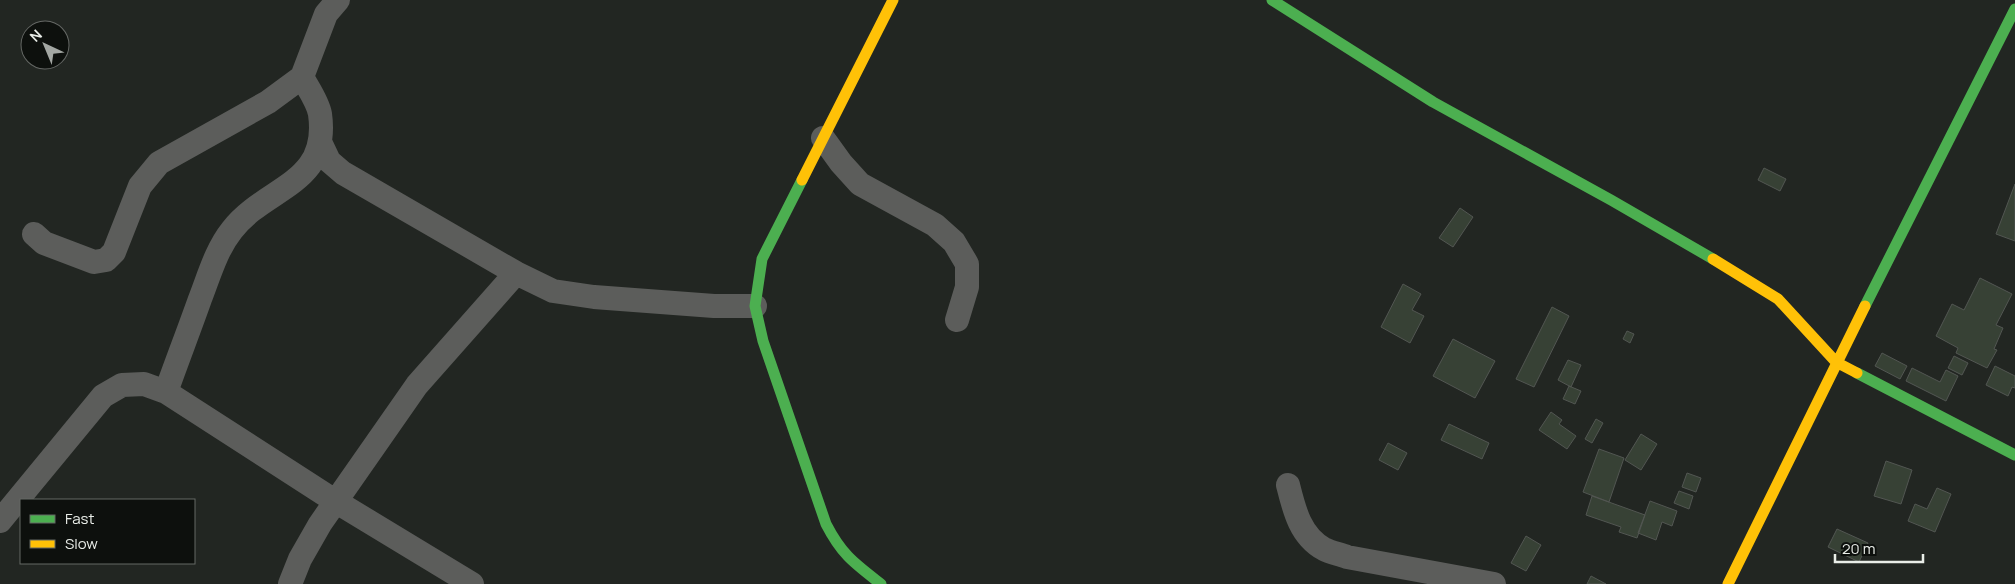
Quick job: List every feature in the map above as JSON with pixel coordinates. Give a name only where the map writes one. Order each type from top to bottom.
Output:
[{"type":"street","points":[[34,234],[44,243],[94,262],[106,260],[114,252],[140,186],[159,163],[268,102],[302,77],[326,14],[338,0]]},
{"type":"street","points":[[882,584],[852,562],[837,546],[826,524],[763,341],[754,306],[762,259],[893,0]]},
{"type":"street","points":[[1272,0],[1433,102],[1636,214],[1778,299],[1836,362],[2015,455]]},
{"type":"street","points":[[1728,584],[1836,362],[2015,9]]},
{"type":"street","points":[[166,392],[215,258],[232,230],[254,208],[296,180],[312,165],[320,142],[320,113],[302,77]]},
{"type":"street","points":[[823,138],[841,163],[860,184],[935,225],[954,242],[967,264],[967,287],[957,320]]},
{"type":"street","points":[[320,142],[330,161],[343,173],[516,273],[553,290],[594,298],[714,306],[754,306]]},
{"type":"street","points":[[290,584],[304,552],[320,524],[417,385],[516,273]]},
{"type":"street","points":[[0,521],[103,396],[122,385],[144,384],[166,392],[335,501],[472,584]]},
{"type":"street","points":[[1288,485],[1296,516],[1308,537],[1324,550],[1494,584]]},
{"type":"building","points":[[1764,168],[1786,179],[1780,191],[1758,180]]},
{"type":"building","points":[[2015,184],[2015,241],[1996,234]]},
{"type":"building","points":[[1460,208],[1473,217],[1453,247],[1439,238]]},
{"type":"building","points":[[1980,278],[2012,294],[1996,325],[2003,328],[1994,349],[1997,350],[1987,368],[1956,353],[1958,348],[1936,336],[1952,304],[1964,310]]},
{"type":"building","points":[[1403,284],[1421,294],[1412,310],[1424,316],[1410,343],[1381,327]]},
{"type":"building","points":[[1552,307],[1569,316],[1534,387],[1516,379]]},
{"type":"building","points":[[1627,331],[1634,334],[1630,343],[1623,339]]},
{"type":"building","points":[[1453,339],[1495,361],[1475,398],[1433,376]]},
{"type":"building","points":[[1882,353],[1907,366],[1900,379],[1875,366]]},
{"type":"building","points":[[1954,356],[1968,363],[1962,375],[1948,368]]},
{"type":"building","points":[[1568,360],[1581,365],[1571,387],[1558,380]]},
{"type":"building","points":[[1995,366],[2015,376],[2015,388],[2012,387],[2008,396],[1986,385]]},
{"type":"building","points":[[1912,368],[1940,382],[1946,370],[1958,376],[1946,401],[1906,381]]},
{"type":"building","points":[[1569,386],[1581,391],[1575,404],[1563,399]]},
{"type":"building","points":[[1551,412],[1562,420],[1559,424],[1576,436],[1567,449],[1539,430]]},
{"type":"building","points":[[1596,419],[1603,423],[1592,443],[1585,439]]},
{"type":"building","points":[[1449,424],[1489,443],[1482,459],[1441,440]]},
{"type":"building","points":[[1641,434],[1657,444],[1641,470],[1625,460]]},
{"type":"building","points":[[1388,443],[1407,453],[1398,470],[1379,460]]},
{"type":"building","points":[[1599,449],[1624,458],[1609,502],[1583,492]]},
{"type":"building","points":[[1886,461],[1912,470],[1901,504],[1874,496]]},
{"type":"building","points":[[1687,473],[1701,478],[1696,492],[1682,487]]},
{"type":"building","points":[[1937,488],[1951,494],[1935,532],[1908,521],[1915,504],[1927,509]]},
{"type":"building","points":[[1679,491],[1693,496],[1689,509],[1674,503]]},
{"type":"building","points":[[1592,496],[1645,515],[1637,538],[1619,532],[1621,527],[1586,515]]},
{"type":"building","points":[[1650,501],[1677,511],[1672,526],[1662,522],[1656,540],[1638,533]]},
{"type":"building","points":[[1837,529],[1868,543],[1859,562],[1828,547]]},
{"type":"building","points":[[1526,536],[1541,545],[1526,571],[1511,563]]},
{"type":"building","points":[[1591,576],[1606,584],[1587,584]]},
{"type":"traffic: fast","points":[[1272,0],[1433,102],[1611,200],[1713,259]]},
{"type":"traffic: fast","points":[[1865,306],[2015,9]]},
{"type":"traffic: fast","points":[[802,180],[762,259],[755,306],[763,341],[826,524],[849,558],[881,584]]},
{"type":"traffic: fast","points":[[1857,373],[2015,455]]},
{"type":"traffic: slow","points":[[802,180],[893,0]]},
{"type":"traffic: slow","points":[[1713,259],[1778,299],[1836,362],[1857,373]]},
{"type":"traffic: slow","points":[[1728,584],[1865,306]]}]
